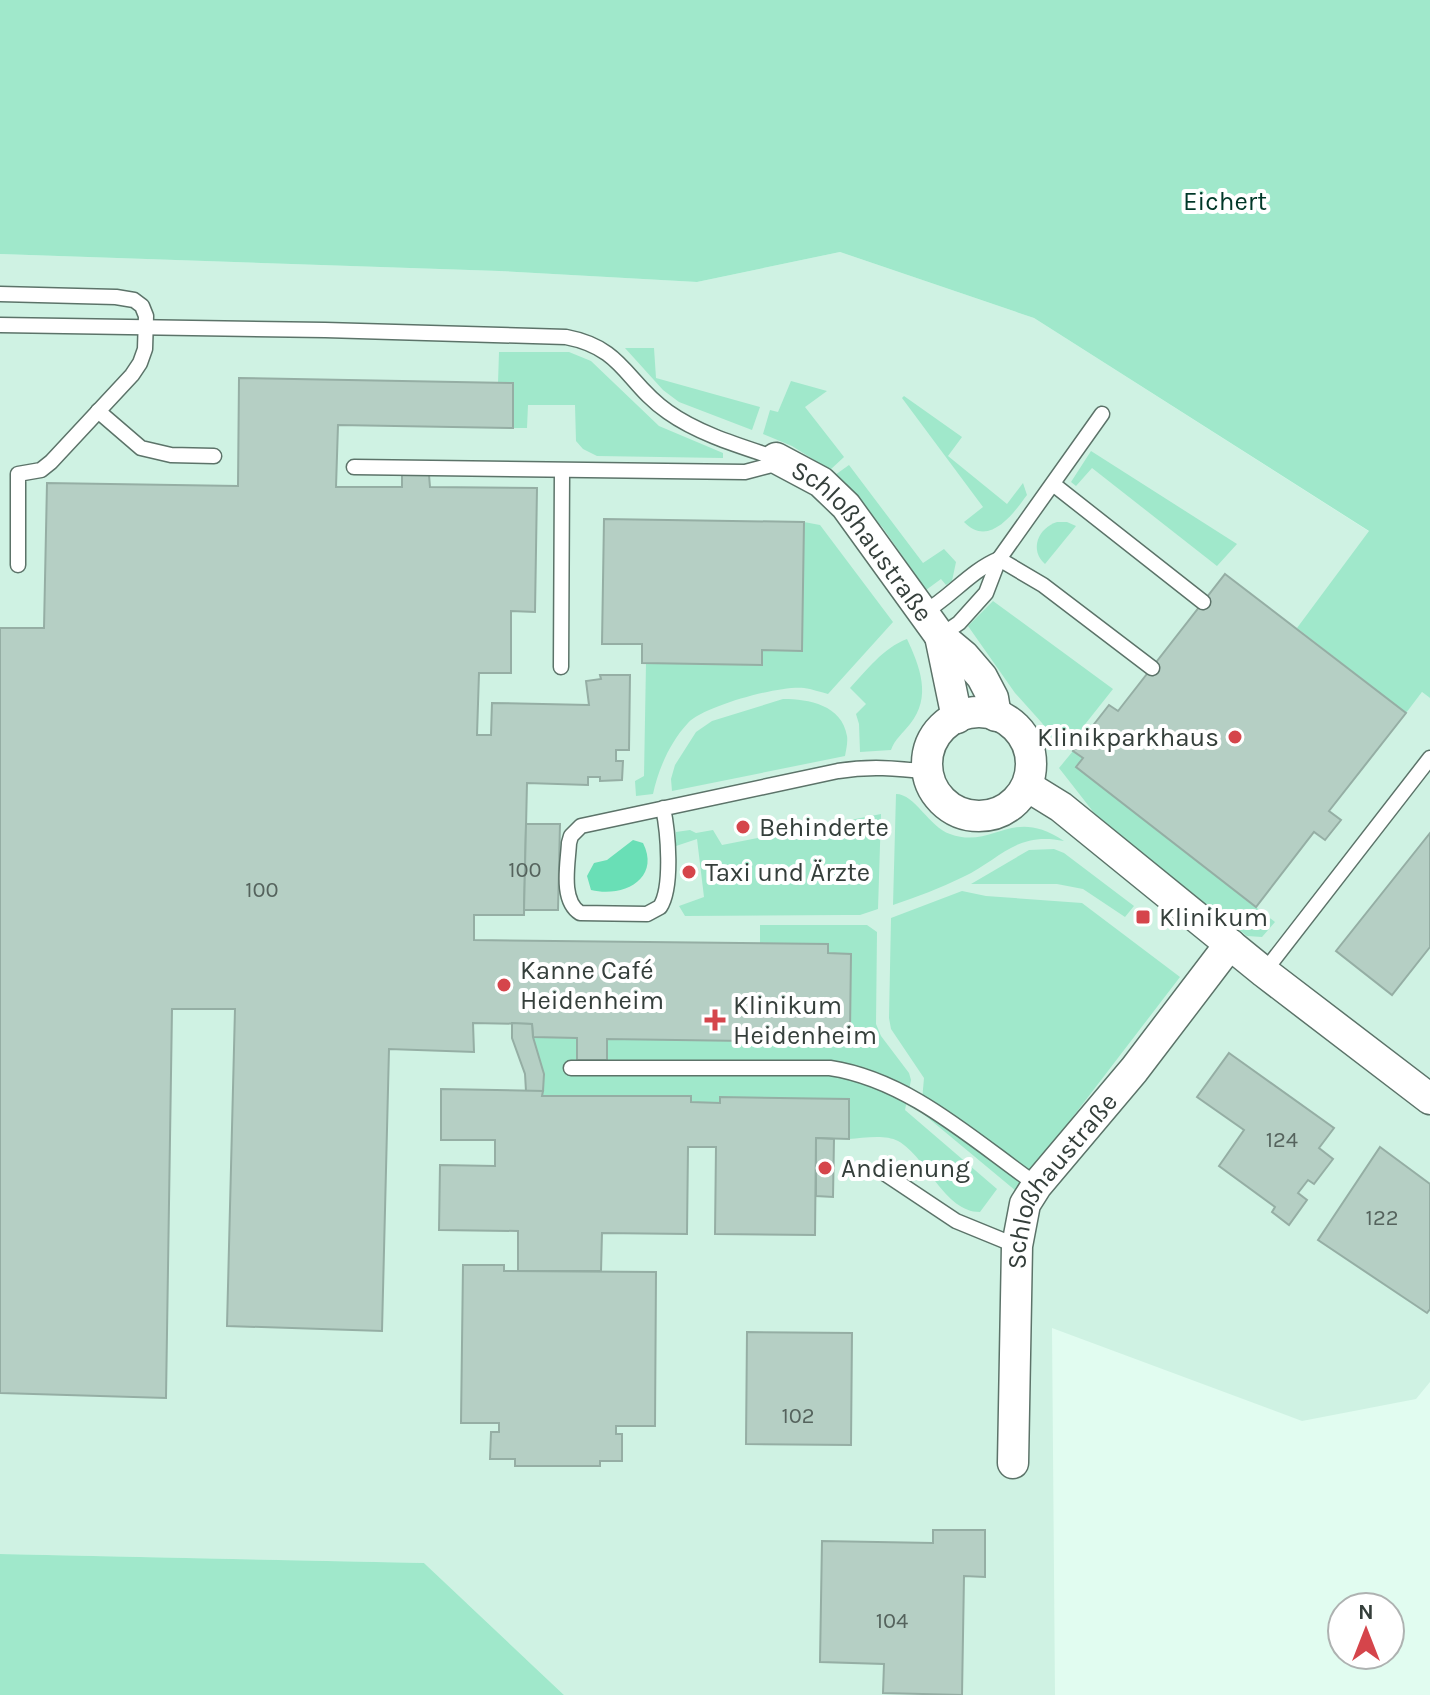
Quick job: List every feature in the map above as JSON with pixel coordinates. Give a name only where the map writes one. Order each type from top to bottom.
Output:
[{"type":"street","name":"Schloßhaustraße","points":[[776,458],[832,491],[931,625],[982,677],[993,698],[996,716],[1012,724],[1027,744],[1031,769],[1027,786]]},
{"type":"street","name":"Schloßhaustraße","points":[[931,625],[957,718]]},
{"type":"street","points":[[996,716],[977,713],[957,718],[944,727],[934,740],[928,756],[928,772],[933,788],[943,801],[957,811],[973,816],[989,815],[1005,809],[1018,799],[1027,786],[1061,807],[1264,972],[1430,1099]]},
{"type":"street","name":"Schloßhaustraße","points":[[1013,1463],[1017,1246],[1025,1204],[1037,1185],[1134,1070],[1230,944]]},
{"type":"lane","points":[[0,294],[116,297],[134,300],[142,306],[146,316],[145,349],[140,363],[41,470],[18,474],[18,565]]},
{"type":"lane","points":[[0,325],[548,335],[586,341],[612,355],[667,412],[708,433],[776,458],[768,466],[745,472],[354,467]]},
{"type":"lane","points":[[98,411],[141,448],[171,455],[214,456]]},
{"type":"lane","points":[[931,625],[959,623],[980,601],[992,581],[999,559],[1102,414]]},
{"type":"lane","points":[[561,667],[562,471]]},
{"type":"lane","points":[[1053,484],[1203,602]]},
{"type":"lane","points":[[931,625],[948,597],[975,572],[999,559]]},
{"type":"lane","points":[[999,559],[1043,585],[1152,668]]},
{"type":"lane","points":[[1264,972],[1430,758]]},
{"type":"lane","points":[[663,808],[667,830],[666,894],[660,907],[647,914],[580,913],[574,909],[568,897],[569,843],[575,830],[581,826],[663,808],[869,766],[928,772]]},
{"type":"lane","points":[[571,1068],[830,1068],[852,1072],[872,1078],[917,1100],[1037,1185]]},
{"type":"lane","points":[[881,1171],[956,1221],[1017,1246]]},
{"type":"shaded area","name":"Klinikum Heidenheim","points":[[840,252],[1034,318],[1370,532],[1406,712],[1422,692],[1430,698],[1430,1382],[1416,1399],[1302,1421],[1052,1328],[1055,1695],[564,1695],[424,1563],[0,1554],[0,254],[499,271],[697,282]]},
{"type":"shaded area","points":[[633,840],[643,843],[647,856],[643,876],[636,883],[615,891],[591,890],[587,876],[594,863],[607,860]]},
{"type":"green space","name":"Eichert","points":[[0,0],[1430,0],[1430,698],[1422,692],[1406,713],[1297,628],[1369,531],[1034,318],[840,252],[697,282],[499,271],[0,254]]},
{"type":"green space","points":[[625,348],[654,348],[656,378],[760,407],[752,430],[679,402],[663,390]]},
{"type":"green space","points":[[499,352],[569,352],[591,361],[659,426],[723,453],[723,458],[597,456],[583,449],[576,441],[575,405],[528,405],[527,428],[513,428],[513,383],[498,383]]},
{"type":"green space","points":[[791,381],[827,391],[805,407],[844,457],[830,470],[792,446],[763,434],[770,410],[778,412]]},
{"type":"green space","points":[[904,396],[962,437],[948,456],[1007,504],[1023,483],[1027,495],[1008,519],[991,530],[982,531],[964,522],[983,507],[902,398]]},
{"type":"green space","points":[[1091,451],[1237,544],[1217,566],[1092,468],[1076,486],[1071,482]]},
{"type":"green space","points":[[849,465],[923,563],[944,549],[956,562],[952,581],[946,585],[941,579],[926,590],[883,528],[835,475]]},
{"type":"green space","points":[[804,522],[820,525],[893,622],[828,694],[804,688],[778,690],[743,698],[697,716],[670,747],[653,794],[636,796],[635,781],[644,776],[646,663],[762,664],[762,650],[802,650]]},
{"type":"green space","points":[[1057,522],[1076,526],[1045,564],[1037,552],[1038,540],[1045,529]]},
{"type":"green space","points":[[993,601],[1113,689],[1071,742],[1062,748],[1057,746],[1042,723],[1015,693],[968,626]]},
{"type":"green space","points":[[907,639],[922,682],[917,714],[891,750],[860,752],[856,714],[866,704],[850,688],[883,654]]},
{"type":"green space","points":[[783,699],[803,700],[823,706],[839,717],[847,736],[845,756],[672,791],[675,765],[696,732],[712,721]]},
{"type":"green space","points":[[1073,751],[1083,758],[1077,768],[1275,922],[1262,937],[1247,936],[1102,823],[1059,768]]},
{"type":"green space","points":[[896,794],[910,799],[935,825],[950,834],[979,837],[1016,827],[1030,827],[1064,841],[1047,839],[1021,843],[963,877],[893,905]]},
{"type":"green space","points":[[881,814],[878,909],[860,915],[685,916],[679,906],[704,897],[697,839],[676,846],[676,832],[713,830],[722,845]]},
{"type":"green space","points":[[1054,849],[1064,853],[1134,906],[1125,917],[1083,889],[1057,884],[971,884],[1029,850]]},
{"type":"green space","points":[[962,891],[986,896],[1082,903],[1180,977],[1016,1191],[921,1112],[924,1078],[891,1029],[889,1018],[891,918]]},
{"type":"green space","points":[[760,925],[867,925],[877,932],[876,1024],[881,1036],[909,1073],[911,1080],[905,1110],[997,1189],[980,1212],[967,1210],[956,1203],[898,1141],[880,1137],[849,1139],[849,1099],[721,1097],[720,1103],[691,1102],[691,1096],[542,1096],[544,1074],[533,1037],[577,1038],[578,1059],[607,1060],[607,1039],[826,1042],[827,1031],[850,1030],[851,954],[828,953],[828,944],[760,943]]},
{"type":"green space","points":[[0,1554],[424,1563],[564,1695],[0,1695]]},
{"type":"building","name":"Klinikum Heidenheim","points":[[239,378],[513,383],[513,428],[338,425],[336,487],[402,487],[402,475],[429,475],[430,487],[537,488],[535,612],[511,611],[511,673],[479,673],[477,735],[491,735],[492,703],[589,705],[586,681],[601,679],[600,675],[630,675],[629,750],[616,750],[616,761],[623,761],[622,780],[600,781],[600,777],[588,777],[588,785],[527,783],[524,915],[474,915],[474,940],[828,944],[828,953],[851,954],[850,1031],[827,1031],[826,1042],[607,1039],[607,1060],[577,1060],[577,1038],[533,1037],[532,1024],[473,1023],[474,1052],[389,1049],[382,1331],[227,1326],[235,1009],[172,1009],[166,1398],[0,1393],[0,628],[44,628],[47,483],[238,486]]},
{"type":"building","points":[[604,519],[804,522],[802,651],[762,650],[762,665],[642,663],[642,644],[602,644]]},
{"type":"building","name":"Klinikparkhaus","points":[[1225,574],[1406,713],[1329,811],[1341,820],[1325,840],[1314,832],[1256,907],[1076,767],[1083,758],[1073,751],[1109,705],[1118,711]]},
{"type":"building","points":[[526,824],[560,824],[558,910],[524,910]]},
{"type":"building","points":[[1430,833],[1430,947],[1392,995],[1336,951]]},
{"type":"building","points":[[512,1023],[532,1024],[544,1074],[543,1091],[526,1091],[525,1074],[512,1038]]},
{"type":"building","points":[[1229,1053],[1334,1128],[1319,1148],[1333,1159],[1314,1184],[1308,1180],[1298,1193],[1307,1200],[1289,1225],[1272,1212],[1275,1207],[1219,1166],[1244,1130],[1197,1097]]},
{"type":"building","points":[[441,1089],[543,1091],[542,1096],[691,1096],[691,1102],[720,1103],[720,1097],[849,1099],[849,1139],[816,1138],[815,1235],[715,1234],[716,1147],[688,1147],[687,1234],[602,1233],[601,1271],[518,1271],[518,1231],[439,1230],[440,1165],[495,1166],[495,1140],[441,1140]]},
{"type":"building","name":"Andienung","points":[[816,1138],[834,1139],[833,1197],[816,1196]]},
{"type":"building","points":[[1380,1147],[1430,1184],[1430,1309],[1427,1313],[1318,1240]]},
{"type":"building","points":[[463,1265],[504,1265],[504,1271],[656,1272],[655,1426],[616,1426],[616,1434],[622,1434],[622,1461],[600,1461],[600,1466],[515,1466],[515,1459],[490,1459],[491,1432],[499,1432],[499,1423],[461,1423]]},
{"type":"building","points":[[747,1332],[852,1333],[851,1445],[746,1444]]},
{"type":"building","points":[[933,1530],[985,1530],[985,1577],[964,1576],[962,1695],[883,1693],[884,1664],[820,1662],[822,1541],[933,1543]]},
{"type":"place","name":"Klinikparkhaus","points":[[1235,737]]},
{"type":"place","name":"Behinderte","points":[[743,827]]},
{"type":"place","name":"Taxi und Ärzte","points":[[689,872]]},
{"type":"place","name":"Klinikum","points":[[1143,917]]},
{"type":"place","name":"Kanne Café Heidenheim","points":[[504,985]]},
{"type":"place","name":"Klinikum Heidenheim","points":[[715,1020]]},
{"type":"place","name":"Andienung","points":[[825,1168]]}]
